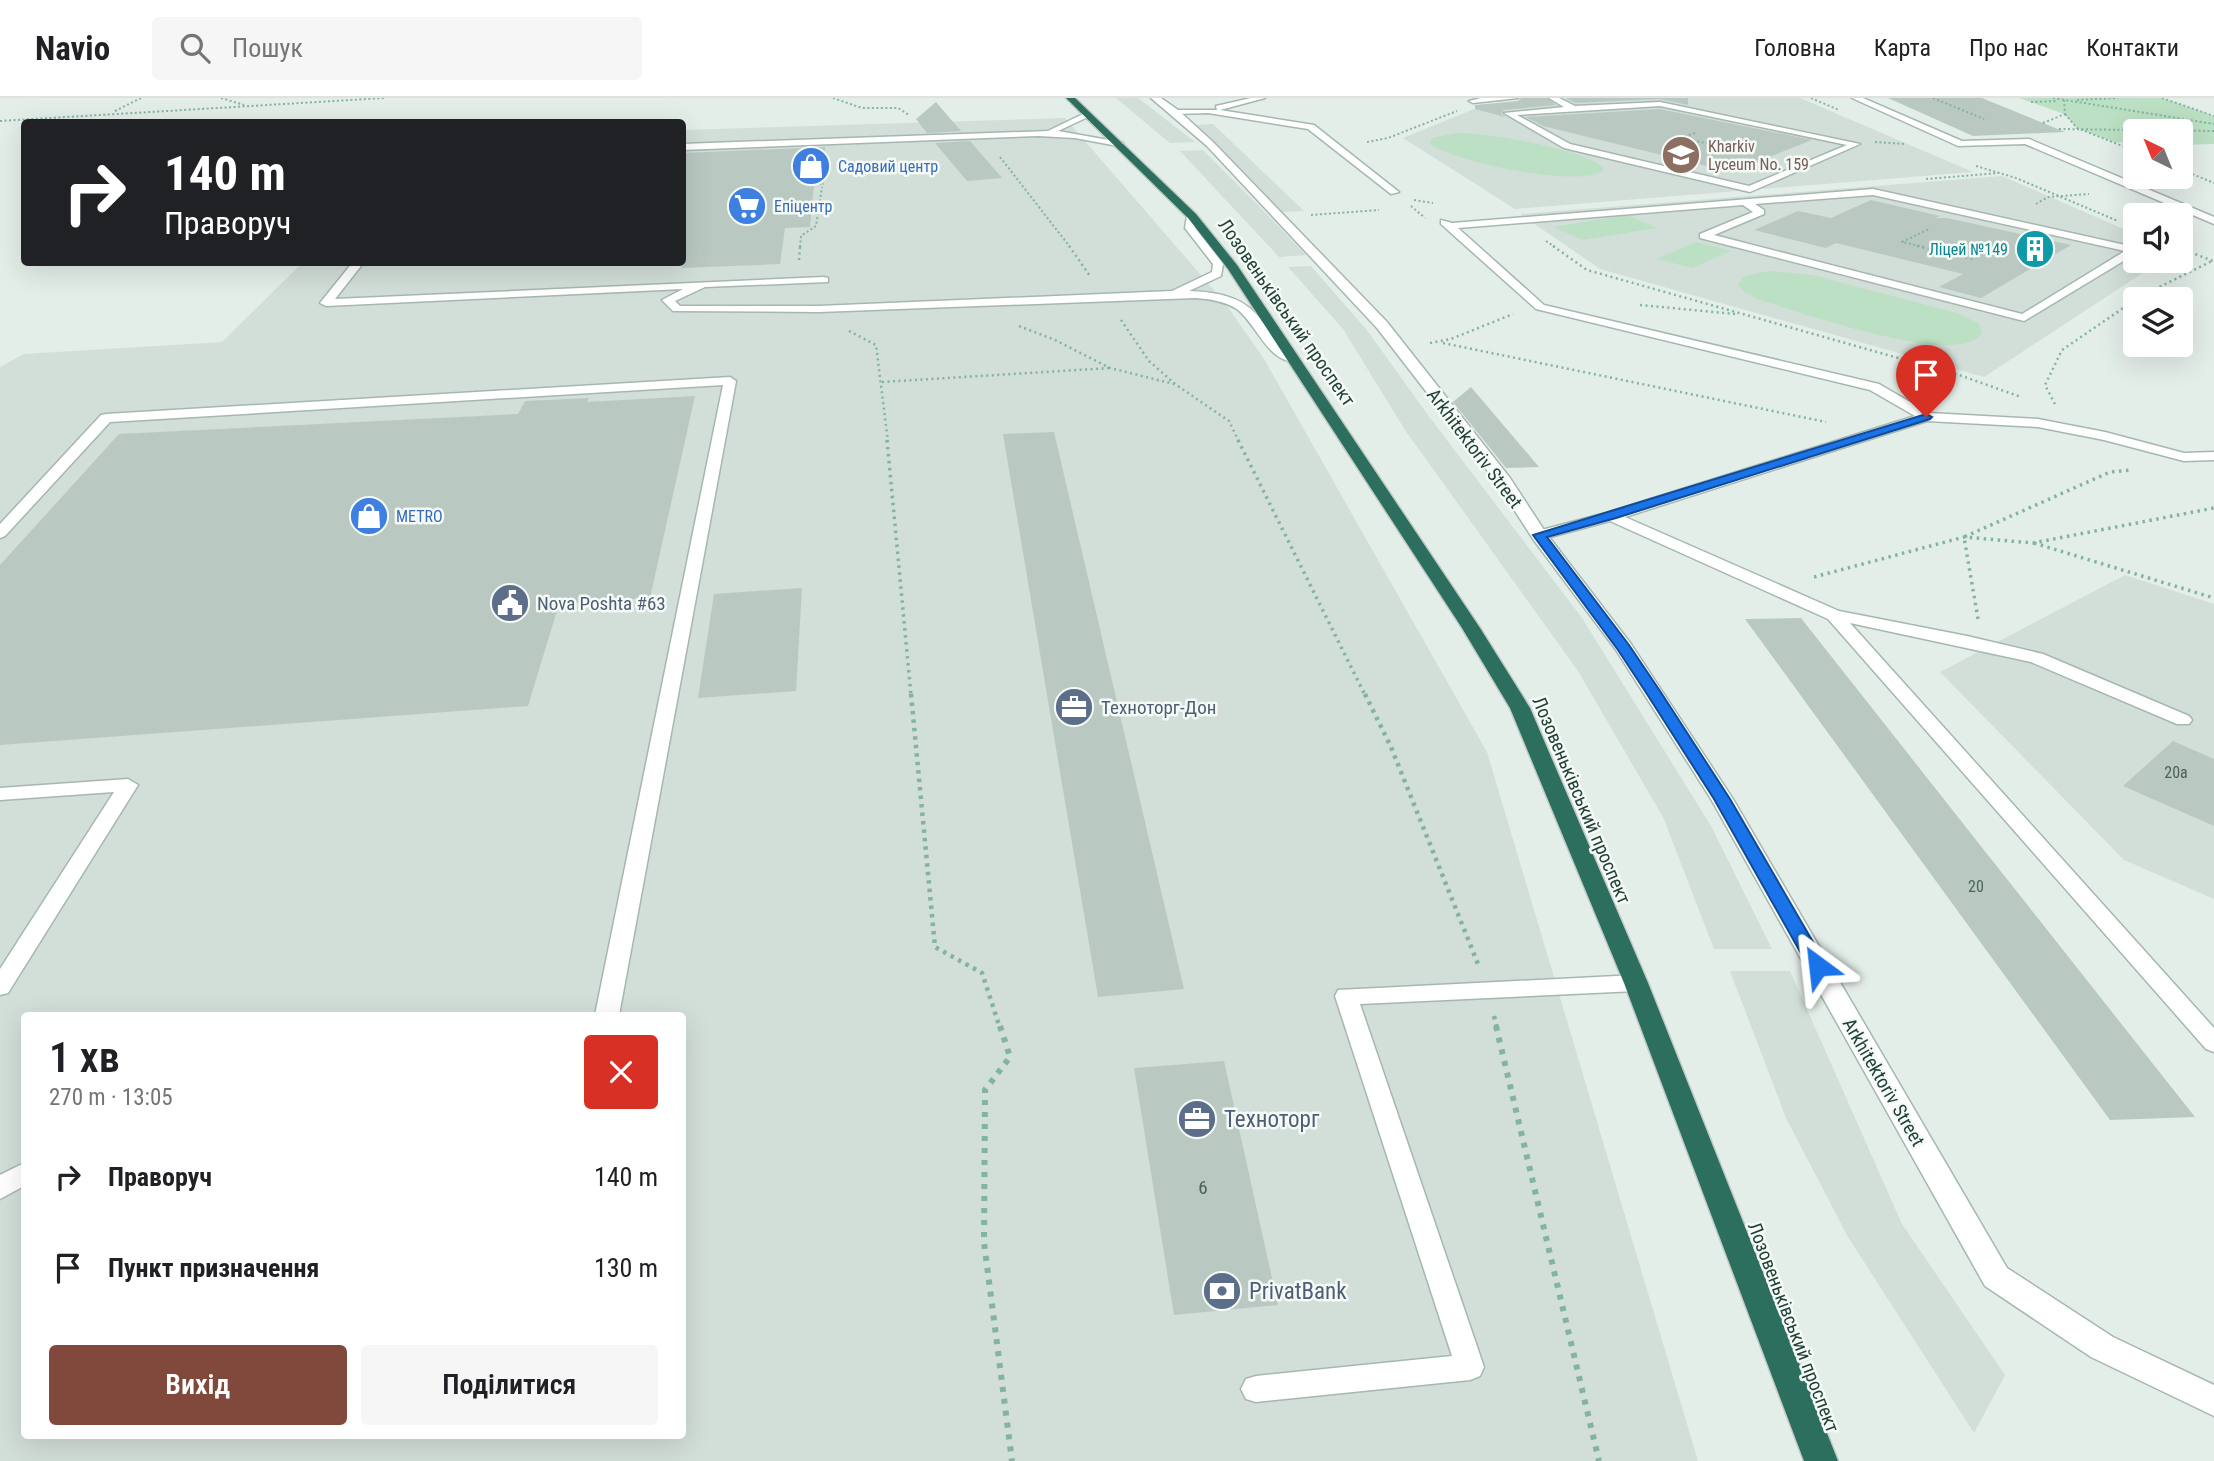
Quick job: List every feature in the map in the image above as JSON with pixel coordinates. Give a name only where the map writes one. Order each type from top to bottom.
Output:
[{"type":"highway","name":"Лозовеньківський проспект","points":[[1070,98],[1192,216],[1233,267],[1464,616],[1520,708],[1636,983],[1821,1461]]},
{"type":"street","name":"Arkhitektoriv Street","points":[[1155,98],[1210,144],[1382,325],[1504,481],[1539,535],[1624,648],[1722,799],[1996,1276],[2102,1347],[2214,1401]]},
{"type":"lane","points":[[1208,111],[1261,98]]},
{"type":"lane","points":[[1473,101],[1514,98]]},
{"type":"lane","points":[[1553,98],[1574,109],[1660,104],[1856,144],[1750,189],[1566,146],[1508,113],[1574,109]]},
{"type":"lane","points":[[1856,98],[1961,144],[2026,141],[2214,221]]},
{"type":"lane","points":[[1175,112],[1208,111],[1311,127],[1394,192]]},
{"type":"lane","points":[[1038,133],[1065,127],[1085,115]]},
{"type":"lane","points":[[686,147],[1038,133],[1074,135],[1119,145]]},
{"type":"lane","points":[[1446,223],[1872,192],[2134,250],[2024,318],[1704,236],[1761,212],[1744,202]]},
{"type":"lane","points":[[1674,208],[1728,225]]},
{"type":"lane","points":[[1174,294],[1217,274],[1218,264],[1190,228],[1192,216]]},
{"type":"lane","points":[[1446,223],[1540,307],[1874,387],[1926,417]]},
{"type":"lane","points":[[356,266],[326,303],[824,280]]},
{"type":"lane","points":[[704,284],[668,300],[677,309],[819,309],[1174,294],[1227,299],[1249,313],[1278,352],[1293,358]]},
{"type":"lane","points":[[0,533],[106,418],[730,382],[608,1012]]},
{"type":"lane","points":[[1539,535],[1611,516],[1926,417],[2038,423],[2105,436],[2184,457],[2214,456]]},
{"type":"lane","points":[[1611,516],[1834,615],[1968,641],[2037,658],[2183,719]]},
{"type":"lane","points":[[1834,615],[2214,1043]]},
{"type":"lane","points":[[0,794],[128,785],[0,987]]},
{"type":"lane","points":[[1256,1389],[1470,1367],[1346,996],[1636,983]]},
{"type":"lane","points":[[0,1188],[21,1176]]},
{"type":"path","points":[[111,114],[141,98]]},
{"type":"path","points":[[222,98],[248,106]]},
{"type":"path","points":[[32,119],[384,98]]},
{"type":"path","points":[[1933,98],[1983,119]]},
{"type":"path","points":[[2053,98],[2214,124]]},
{"type":"path","points":[[2031,102],[2118,98]]},
{"type":"path","points":[[2162,98],[2214,116]]},
{"type":"path","points":[[2065,99],[2065,114],[2077,128],[2123,146]]},
{"type":"path","points":[[1338,147],[1388,138],[1467,107],[1473,101]]},
{"type":"path","points":[[2039,124],[2065,114]]},
{"type":"path","points":[[0,121],[21,120]]},
{"type":"path","points":[[2052,129],[2214,131]]},
{"type":"path","points":[[995,150],[1055,225],[1149,360],[1175,384],[1229,421],[1391,747],[1488,989],[1599,1461]]},
{"type":"path","points":[[2193,174],[2214,183]]},
{"type":"path","points":[[798,267],[801,236],[816,226],[822,187]]},
{"type":"path","points":[[1939,231],[1928,229],[1902,242],[1973,259],[1999,245],[1971,239],[2048,197],[2142,191]]},
{"type":"path","points":[[1394,192],[1427,220],[1446,223]]},
{"type":"path","points":[[1399,208],[1412,207]]},
{"type":"path","points":[[1279,217],[1386,209]]},
{"type":"path","points":[[1516,220],[1587,270],[1962,376],[2023,397]]},
{"type":"path","points":[[2193,253],[2213,261]]},
{"type":"path","points":[[2160,287],[2213,261]]},
{"type":"path","points":[[1443,343],[1496,319],[1540,307]]},
{"type":"path","points":[[2047,406],[2059,411],[2045,385],[2062,350],[2123,307]]},
{"type":"path","points":[[819,309],[849,331],[876,345],[882,382],[934,947],[982,973],[1010,1057],[985,1090],[984,1242],[1012,1461]]},
{"type":"path","points":[[1016,324],[1110,368],[1175,384]]},
{"type":"path","points":[[1397,345],[1443,343],[1877,433]]},
{"type":"path","points":[[882,382],[1110,368]]},
{"type":"path","points":[[1803,580],[1964,537],[2110,472],[2137,469]]},
{"type":"path","points":[[2033,543],[2214,508]]},
{"type":"path","points":[[1964,537],[2033,543],[2214,598]]},
{"type":"path","points":[[1964,537],[1980,632],[1968,641]]},
{"type":"shaded area","points":[[1116,98],[1138,98],[1195,142],[1170,143]]},
{"type":"shaded area","name":"Kharkiv Lyceum No. 159","points":[[1578,98],[1800,98],[1973,172],[1515,209],[1403,138],[1484,105]]},
{"type":"shaded area","points":[[1065,118],[1225,303],[1264,359],[1487,752],[1698,1461],[0,1461],[0,367],[24,354],[222,342],[299,266],[686,266],[686,130]]},
{"type":"shaded area","points":[[1213,124],[1304,211],[1283,212],[1195,125]]},
{"type":"shaded area","points":[[1203,150],[1306,255],[1279,257],[1180,151]]},
{"type":"shaded area","points":[[2002,176],[2123,229],[2123,273],[2143,273],[1984,377],[1600,269],[1520,214]]},
{"type":"shaded area","points":[[1311,266],[1366,329],[1582,618],[1711,826],[1772,949],[1714,949],[1663,817],[1578,671],[1405,430],[1343,329],[1288,267]]},
{"type":"shaded area","points":[[2125,575],[2214,604],[2214,899],[2124,860],[1940,672]]},
{"type":"shaded area","points":[[1730,971],[1790,971],[1902,1224],[2005,1375],[1974,1433],[1848,1237],[1786,1118]]},
{"type":"green space","points":[[2019,98],[2162,98],[2214,116],[2214,144],[2193,145],[2193,119],[2123,119],[2123,142],[2114,142],[2077,128],[2064,114]]},
{"type":"green space","points":[[1456,133],[1488,135],[1556,148],[1593,161],[1603,168],[1603,171],[1568,176],[1516,171],[1464,158],[1430,144],[1432,138]]},
{"type":"green space","points":[[1627,215],[1657,228],[1582,240],[1554,227]]},
{"type":"green space","points":[[1696,242],[1731,251],[1692,268],[1657,259]]},
{"type":"green space","points":[[1770,271],[1813,275],[1960,314],[1979,324],[1982,332],[1969,342],[1944,345],[1913,342],[1840,325],[1760,300],[1744,292],[1738,285],[1744,276]]},
{"type":"building","points":[[1521,98],[1547,98],[1556,105],[1504,110],[1501,114],[1505,117],[1475,109],[1475,105],[1518,101]]},
{"type":"building","points":[[1565,98],[1688,98],[1688,105],[1660,99],[1576,103]]},
{"type":"building","points":[[1888,98],[1982,98],[2065,132],[1973,136]]},
{"type":"building","points":[[936,102],[961,131],[927,133],[916,119]]},
{"type":"building","points":[[1660,109],[1812,140],[1731,172],[1543,126],[1526,117]]},
{"type":"building","points":[[970,141],[1002,178],[967,181],[935,143]]},
{"type":"building","name":"Епіцентр","points":[[825,147],[824,185],[814,185],[810,227],[785,228],[780,264],[682,268],[686,266],[686,153]]},
{"type":"building","name":"Ліцей №149","points":[[1871,200],[1940,216],[1935,218],[1947,218],[2071,245],[1981,298],[1939,287],[1963,274],[1836,243],[1826,248],[1754,230],[1798,211],[1831,218]]},
{"type":"building","points":[[1471,387],[1539,467],[1506,468],[1453,402]]},
{"type":"building","name":"METRO","points":[[695,396],[650,598],[559,604],[528,706],[0,745],[0,565],[119,434],[518,414],[525,401],[589,398],[587,402]]},
{"type":"building","points":[[1054,432],[1184,989],[1098,997],[1003,434]]},
{"type":"building","points":[[802,588],[796,691],[698,698],[714,594]]},
{"type":"building","points":[[1801,618],[2195,1117],[2110,1120],[1745,619]]},
{"type":"building","points":[[2173,741],[2214,759],[2214,826],[2123,786]]},
{"type":"building","points":[[1224,1061],[1278,1305],[1174,1315],[1134,1068]]},
{"type":"place","name":"Kharkiv Lyceum No. 159","points":[[1681,155]]},
{"type":"place","name":"Садовий центр","points":[[811,166]]},
{"type":"place","name":"Епіцентр","points":[[747,206]]},
{"type":"place","name":"Ліцей №149","points":[[2035,249]]},
{"type":"place","name":"METRO","points":[[369,516]]},
{"type":"place","name":"Nova Poshta #63","points":[[510,603]]},
{"type":"place","name":"Техноторг-Дон","points":[[1074,707]]},
{"type":"place","name":"Техноторг","points":[[1197,1119]]},
{"type":"place","name":"PrivatBank","points":[[1222,1291]]},
{"type":"route","points":[[1818,966],[1722,799],[1624,648],[1539,535],[1611,516],[1926,417]]}]
